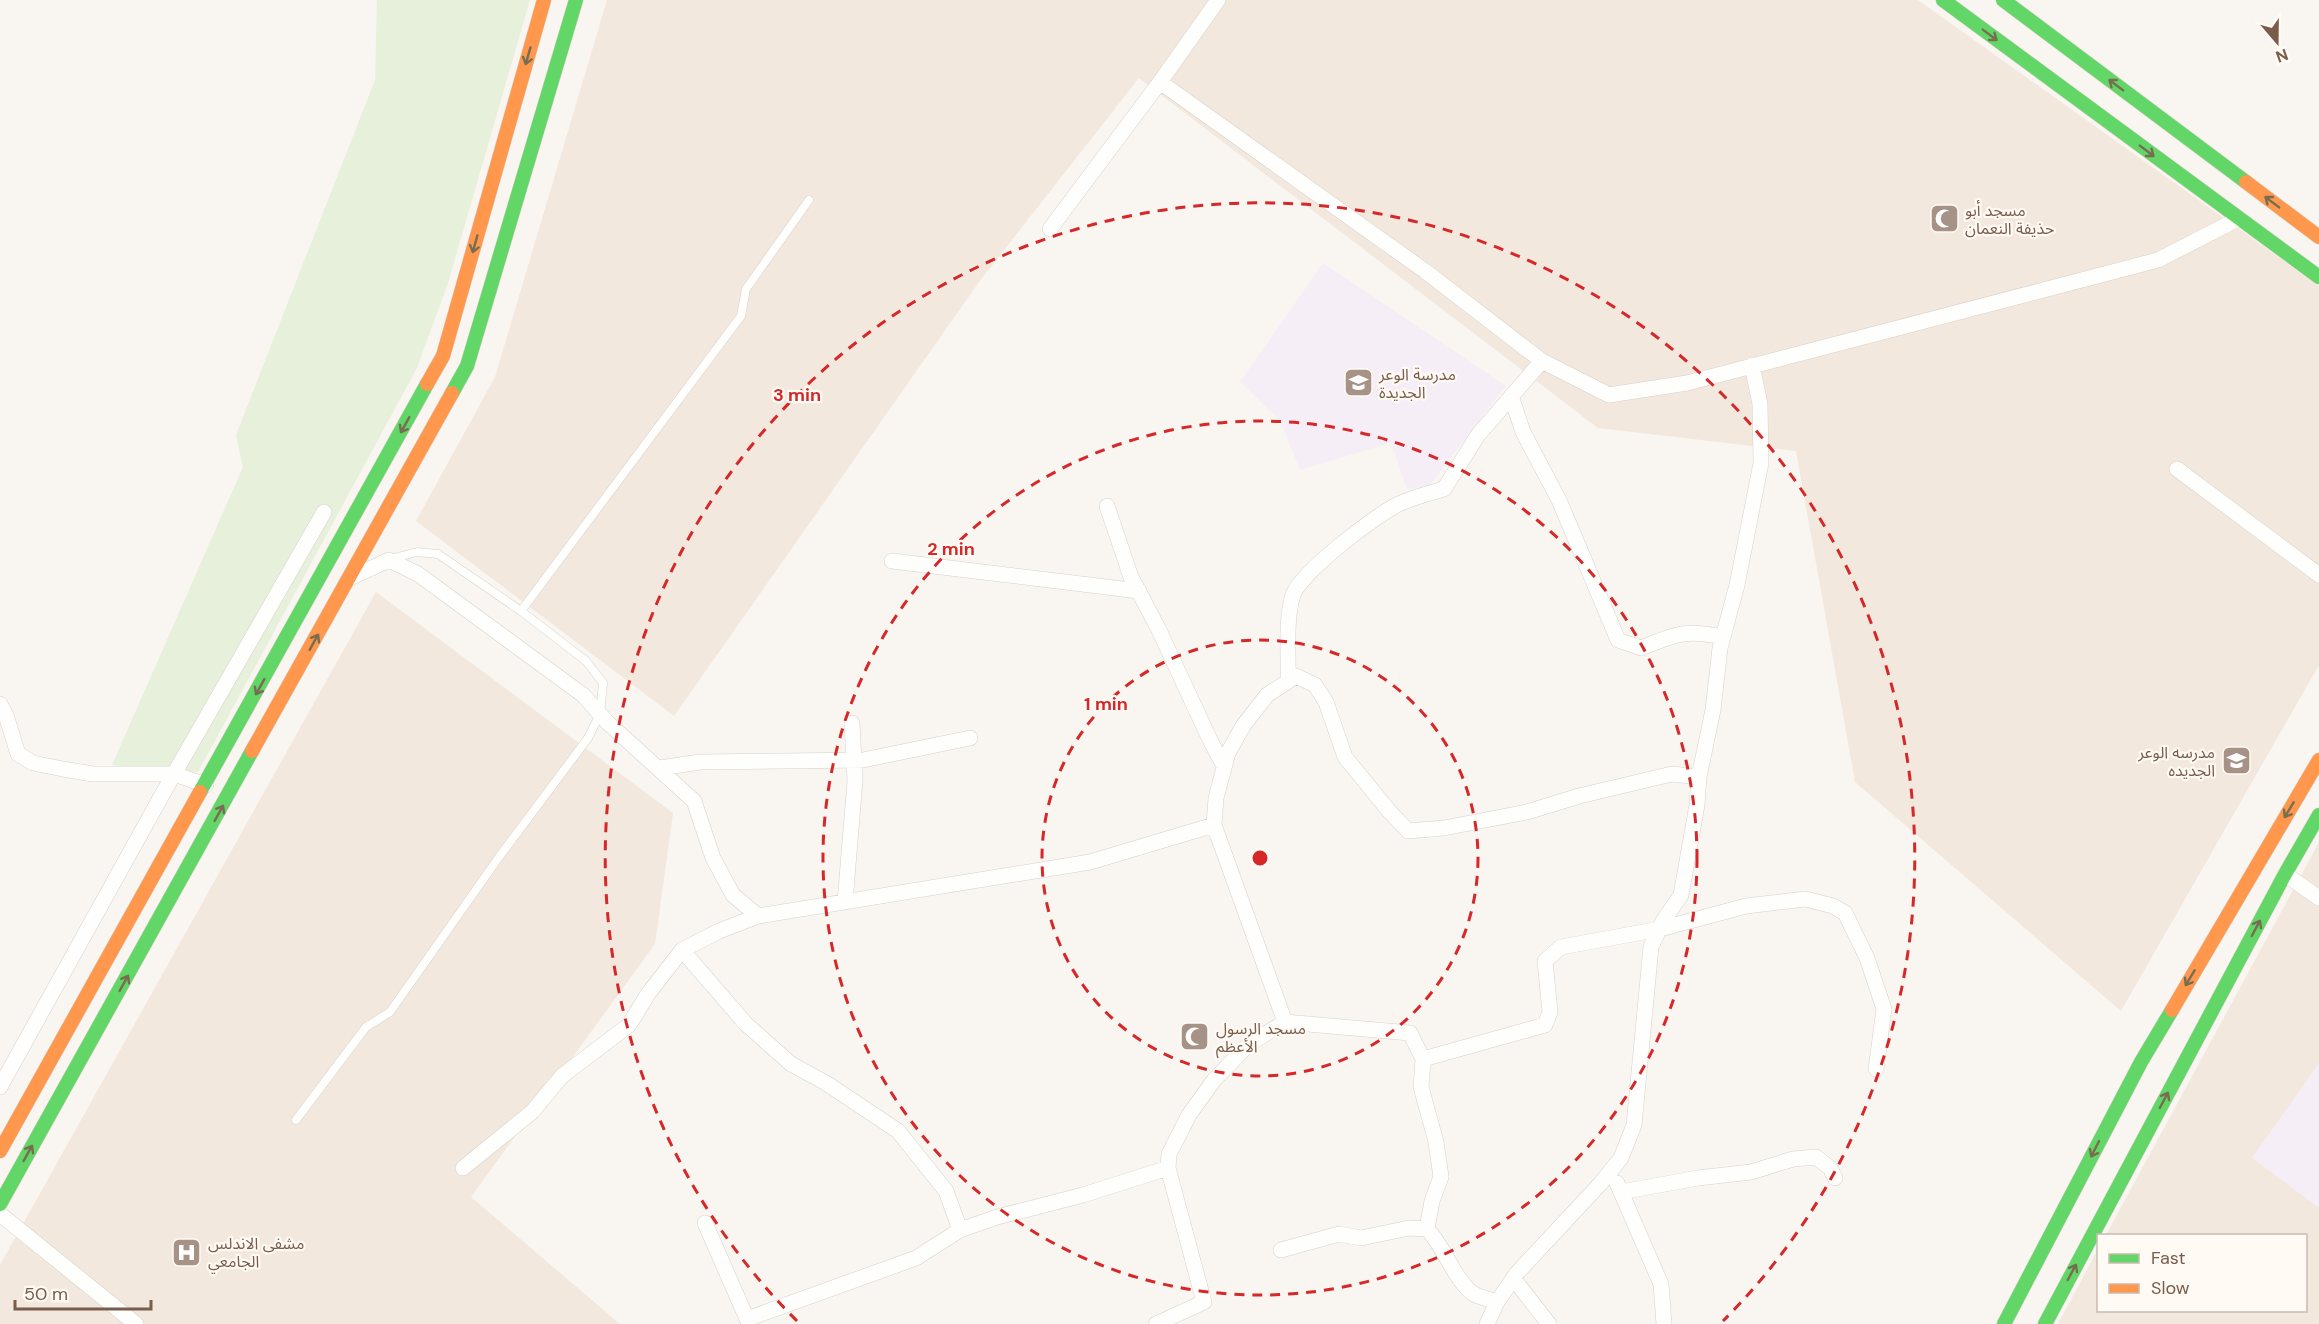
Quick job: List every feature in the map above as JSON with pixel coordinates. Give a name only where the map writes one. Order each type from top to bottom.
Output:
[{"type":"main road","points":[[0,1151],[443,356],[544,0]]},
{"type":"main road","points":[[0,1204],[467,366],[576,0]]},
{"type":"main road","points":[[1943,0],[2319,277]]},
{"type":"main road","points":[[2003,0],[2319,237]]},
{"type":"main road","points":[[2004,1324],[2140,1062],[2319,760]]},
{"type":"main road","points":[[2045,1324],[2285,874],[2319,815]]},
{"type":"street","points":[[1050,229],[1218,0]]},
{"type":"street","points":[[1160,82],[1425,270],[1542,361],[1609,395],[1687,383],[2158,260],[2238,219]]},
{"type":"street","points":[[1288,681],[1289,619],[1294,592],[1317,565],[1378,515],[1401,503],[1444,489],[1478,435],[1542,361]]},
{"type":"street","points":[[1487,1324],[1497,1302],[1513,1278],[1621,1158],[1634,1125],[1651,947],[1681,895],[1697,805],[1699,777],[1713,710],[1723,637],[1737,585],[1761,463],[1760,404],[1752,365]]},
{"type":"street","points":[[1511,396],[1523,432],[1559,500],[1618,640],[1641,648],[1683,632],[1723,637]]},
{"type":"street","points":[[2177,469],[2319,575]]},
{"type":"street","points":[[1107,506],[1131,577],[1224,766]]},
{"type":"street","points":[[0,1087],[174,774],[324,512]]},
{"type":"street","points":[[350,578],[389,560],[418,574],[583,695],[600,714],[694,801],[713,858],[733,896],[758,916]]},
{"type":"street","points":[[892,561],[1138,591]]},
{"type":"street","points":[[1285,1022],[1214,825],[1216,798],[1228,753],[1243,726],[1267,695],[1296,676],[1315,685],[1326,702],[1345,757],[1407,831],[1444,828],[1527,812],[1579,796],[1672,774],[1699,777]]},
{"type":"street","points":[[0,704],[6,715],[18,754],[33,763],[93,774],[174,774],[206,785]]},
{"type":"street","points":[[845,902],[855,781],[852,723]]},
{"type":"street","points":[[660,768],[700,762],[863,760],[970,738]]},
{"type":"street","points":[[464,1168],[532,1112],[562,1076],[629,1025],[648,994],[682,950],[719,931],[758,916],[1090,862],[1214,825]]},
{"type":"street","points":[[2285,874],[2319,898]]},
{"type":"street","points":[[1423,1059],[1545,1025],[1550,1012],[1545,961],[1561,947],[1660,928],[1746,906],[1805,899],[1833,906],[1845,913],[1867,957],[1884,1009],[1876,1069]]},
{"type":"street","points":[[682,950],[746,1024],[791,1064],[826,1083],[898,1131],[946,1191],[960,1230]]},
{"type":"street","points":[[1156,1324],[1204,1302],[1168,1168],[1169,1154],[1189,1115],[1214,1080],[1249,1044],[1285,1022],[1410,1033],[1423,1059],[1421,1087],[1436,1142],[1441,1177],[1432,1201],[1427,1229]]},
{"type":"street","points":[[1621,1192],[1698,1178],[1751,1172],[1792,1159],[1816,1157],[1830,1168],[1835,1178]]},
{"type":"street","points":[[705,1223],[747,1319],[916,1258],[960,1230],[997,1217],[1083,1195],[1168,1168]]},
{"type":"street","points":[[1610,1171],[1661,1284],[1664,1324]]},
{"type":"street","points":[[0,1214],[136,1324]]},
{"type":"street","points":[[1281,1250],[1339,1234],[1361,1238],[1409,1228],[1427,1229],[1439,1241],[1457,1276],[1473,1293],[1497,1302]]},
{"type":"street","points":[[1513,1278],[1549,1324]]},
{"type":"lane","points":[[521,611],[741,316],[746,289],[809,200]]},
{"type":"lane","points":[[296,1120],[366,1027],[390,1012],[499,857],[588,738],[600,714],[603,682],[586,661],[521,611],[438,554],[417,552],[389,560]]},
{"type":"shaded area","points":[[607,0],[1918,0],[2319,286],[2319,665],[2121,1011],[1855,782],[1796,451],[1598,428],[1139,78],[979,282],[674,716],[416,521],[495,377]]},
{"type":"shaded area","points":[[1323,263],[1506,386],[1429,486],[1407,489],[1391,443],[1300,470],[1280,420],[1240,382]]},
{"type":"shaded area","points":[[376,592],[673,813],[655,944],[471,1197],[620,1324],[0,1324],[0,1265]]},
{"type":"shaded area","points":[[2319,842],[2319,1324],[2058,1324],[2097,1251],[2097,1312],[2307,1312],[2307,1234],[2107,1234]]},
{"type":"shaded area","points":[[2319,1063],[2319,1208],[2252,1158]]},
{"type":"green space","points":[[377,0],[530,0],[448,283],[417,368],[198,772],[112,765],[243,467],[236,435],[375,80]]},
{"type":"traffic: fast","points":[[452,393],[467,366],[576,0]]},
{"type":"traffic: fast","points":[[1943,0],[2319,277]]},
{"type":"traffic: fast","points":[[2003,0],[2246,182]]},
{"type":"traffic: fast","points":[[200,792],[427,384]]},
{"type":"traffic: fast","points":[[0,1204],[252,751]]},
{"type":"traffic: fast","points":[[2045,1324],[2285,874],[2319,815]]},
{"type":"traffic: fast","points":[[2004,1324],[2141,1062],[2172,1010]]},
{"type":"traffic: slow","points":[[427,384],[443,356],[544,0]]},
{"type":"traffic: slow","points":[[2246,182],[2319,237]]},
{"type":"traffic: slow","points":[[252,751],[452,393]]},
{"type":"traffic: slow","points":[[2172,1010],[2319,760]]},
{"type":"traffic: slow","points":[[0,1151],[200,792]]},
{"type":"place","name":"مسجد أبو حذيفة النعمان","points":[[1944,219]]},
{"type":"place","name":"مدرسة الوعر الجديدة","points":[[1358,383]]},
{"type":"place","name":"مدرسه الوعر الجديده","points":[[2236,761]]},
{"type":"place","name":"مسجد الرسول الأعظم","points":[[1195,1037]]},
{"type":"place","name":"مشفى الاندلس الجامعي","points":[[187,1252]]}]
